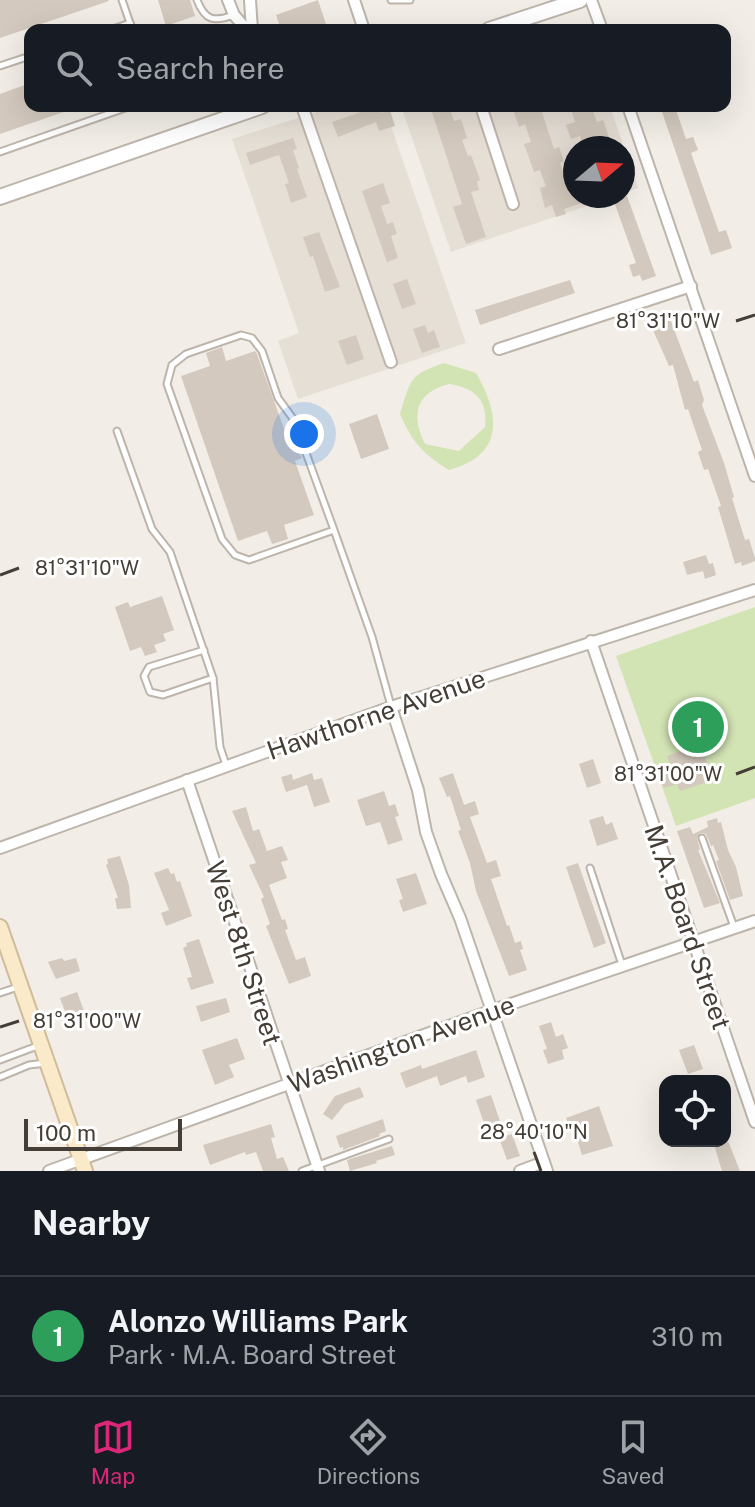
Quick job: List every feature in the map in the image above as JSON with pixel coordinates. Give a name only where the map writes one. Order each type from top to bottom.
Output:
[{"type":"main road","points":[[0,927],[83,1165]]},
{"type":"street","points":[[228,0],[234,15],[244,24]]},
{"type":"street","points":[[250,0],[250,24]]},
{"type":"street","points":[[354,0],[362,24]]},
{"type":"street","points":[[507,24],[580,0]]},
{"type":"street","points":[[591,0],[600,24]]},
{"type":"street","points":[[0,197],[245,112]]},
{"type":"street","points":[[304,112],[391,362]]},
{"type":"street","points":[[483,112],[513,204]]},
{"type":"street","points":[[630,112],[755,476]]},
{"type":"street","points":[[499,349],[691,286]]},
{"type":"street","name":"Hawthorne Avenue","points":[[0,848],[391,707],[755,590]]},
{"type":"street","name":"M.A. Board Street","points":[[591,641],[755,1122]]},
{"type":"street","points":[[391,707],[418,790],[426,832],[493,1010],[546,1167],[520,1171]]},
{"type":"street","name":"West 8th Street","points":[[187,780],[318,1168]]},
{"type":"street","name":"Washington Avenue","points":[[49,1171],[83,1165],[493,1010],[755,921]]},
{"type":"lane","points":[[122,0],[131,24]]},
{"type":"lane","points":[[197,0],[207,18],[219,21],[234,15]]},
{"type":"lane","points":[[391,0],[410,0]]},
{"type":"lane","points":[[0,66],[24,58]]},
{"type":"lane","points":[[0,152],[114,112]]},
{"type":"lane","points":[[334,530],[249,560],[235,555],[222,539],[167,384],[172,365],[186,354],[241,335],[252,338],[262,351],[278,398],[294,420],[334,530],[372,637],[391,707]]},
{"type":"lane","points":[[117,431],[152,529],[170,552],[204,650],[213,678],[220,747],[226,766]]},
{"type":"lane","points":[[204,650],[149,667],[144,676],[150,692],[163,695],[213,678]]},
{"type":"lane","points":[[702,838],[734,928]]},
{"type":"lane","points":[[590,868],[622,966]]},
{"type":"lane","points":[[0,993],[21,986]]},
{"type":"lane","points":[[0,1060],[41,1045]]},
{"type":"lane","points":[[0,1077],[29,1065],[47,1063]]},
{"type":"lane","points":[[302,1171],[318,1168],[389,1139]]},
{"type":"shaded area","points":[[316,112],[386,112],[466,343],[298,399],[278,341],[299,333],[232,139]]},
{"type":"shaded area","points":[[403,112],[612,112],[620,136],[563,136],[563,208],[581,208],[451,252]]},
{"type":"green space","points":[[444,363],[476,373],[493,419],[488,444],[480,455],[449,470],[419,446],[400,414],[413,380],[424,371]],"holes":[[[449,384],[473,393],[482,403],[485,427],[459,451],[425,444],[418,424],[419,406],[429,393],[438,388]]]},
{"type":"green space","points":[[755,607],[755,798],[676,826],[616,656]]},
{"type":"building","points":[[0,0],[109,1],[41,24],[24,24],[24,30],[0,38]]},
{"type":"building","points":[[158,0],[190,0],[195,16],[165,24]]},
{"type":"building","points":[[318,0],[326,24],[279,24],[276,15]]},
{"type":"building","points":[[24,85],[24,112],[64,112],[0,134],[0,94]]},
{"type":"building","points":[[361,112],[391,112],[395,126],[379,131],[376,122],[338,137],[332,122]]},
{"type":"building","points":[[432,112],[451,112],[454,121],[461,119],[467,138],[462,140],[480,180],[477,182],[479,190],[471,192],[486,237],[466,244],[453,207],[462,204]]},
{"type":"building","points":[[514,112],[542,112],[554,149],[559,147],[563,158],[560,163],[566,214],[556,217],[552,205],[545,208],[540,188],[546,186],[540,170],[534,172],[524,144],[531,142],[525,124],[519,127]]},
{"type":"building","points":[[572,112],[593,112],[597,122],[603,120],[609,136],[570,136],[566,125],[575,122]]},
{"type":"building","points":[[662,112],[677,112],[686,139],[693,137],[698,150],[691,153],[719,232],[726,230],[732,248],[711,255]]},
{"type":"building","points":[[293,138],[297,149],[293,150],[297,169],[307,197],[291,203],[285,184],[289,183],[279,155],[250,165],[246,153]]},
{"type":"building","points":[[383,183],[390,203],[381,206],[387,224],[393,222],[397,234],[391,236],[398,258],[387,262],[362,191]]},
{"type":"building","points":[[616,208],[631,208],[656,276],[642,281],[640,275],[633,277],[629,265],[636,263]]},
{"type":"building","points":[[319,232],[340,287],[325,292],[303,237]]},
{"type":"building","points":[[407,279],[416,304],[402,309],[393,284]]},
{"type":"building","points":[[570,280],[575,293],[480,325],[475,310]]},
{"type":"building","points":[[669,316],[694,382],[698,380],[704,400],[702,405],[724,463],[745,540],[749,539],[755,558],[755,561],[742,566],[741,562],[735,564],[718,507],[721,506],[708,469],[704,470],[698,452],[702,450],[688,409],[685,410],[673,365],[669,366],[653,330],[658,328],[656,320]]},
{"type":"building","points":[[425,325],[428,333],[434,330],[440,347],[422,353],[413,329]]},
{"type":"building","points":[[356,335],[364,359],[347,365],[338,341]]},
{"type":"building","points":[[222,347],[226,361],[255,351],[291,448],[297,446],[302,458],[295,461],[314,515],[284,525],[288,539],[272,544],[267,531],[238,541],[181,376],[210,366],[206,353]]},
{"type":"building","points":[[377,414],[389,449],[361,459],[349,424]]},
{"type":"building","points":[[706,555],[709,564],[713,563],[716,575],[705,579],[703,571],[687,575],[683,562]]},
{"type":"building","points":[[162,596],[174,630],[163,634],[166,641],[154,645],[157,652],[145,656],[141,647],[130,651],[115,607],[128,602],[130,607]]},
{"type":"building","points":[[701,744],[713,780],[680,791],[677,784],[664,788],[659,773],[672,769],[667,756]]},
{"type":"building","points":[[593,759],[601,783],[587,788],[579,764]]},
{"type":"building","points":[[312,773],[314,780],[322,778],[330,802],[314,807],[307,785],[286,792],[281,777],[292,774],[293,780]]},
{"type":"building","points":[[453,773],[464,805],[475,801],[479,814],[470,817],[487,863],[496,860],[501,876],[491,879],[515,943],[521,941],[523,949],[520,950],[527,970],[509,976],[476,891],[450,796],[447,797],[439,778]]},
{"type":"building","points":[[384,791],[389,806],[395,804],[399,816],[395,817],[403,840],[388,845],[380,822],[366,826],[357,800]]},
{"type":"building","points":[[246,807],[253,831],[259,829],[267,851],[282,846],[288,860],[281,862],[287,878],[269,885],[282,920],[285,919],[288,929],[285,930],[296,960],[305,957],[311,976],[289,984],[266,926],[270,924],[261,899],[264,897],[249,865],[256,863],[232,811]]},
{"type":"building","points":[[603,816],[606,825],[612,822],[618,839],[597,846],[589,820]]},
{"type":"building","points":[[717,818],[736,867],[743,896],[730,900],[713,845],[706,834],[701,833],[697,838],[698,850],[720,903],[704,908],[677,831],[690,827],[693,834],[708,827],[707,821]]},
{"type":"building","points":[[120,856],[129,885],[131,908],[117,909],[115,898],[118,898],[106,865],[107,859]]},
{"type":"building","points":[[578,863],[606,943],[594,948],[566,867]]},
{"type":"building","points":[[168,868],[177,882],[180,881],[192,916],[166,926],[161,913],[169,910],[154,873]]},
{"type":"building","points":[[416,873],[427,904],[403,912],[399,900],[403,899],[396,879]]},
{"type":"building","points":[[199,939],[214,983],[191,990],[187,978],[192,977],[183,948],[187,946],[186,943]]},
{"type":"building","points":[[62,958],[64,961],[76,958],[80,971],[56,979],[48,962]]},
{"type":"building","points":[[77,992],[86,1016],[69,1022],[60,998]]},
{"type":"building","points":[[226,998],[230,1012],[201,1022],[196,1006]]},
{"type":"building","points":[[551,1022],[556,1037],[563,1034],[568,1048],[562,1050],[564,1059],[548,1064],[543,1050],[547,1049],[539,1026]]},
{"type":"building","points":[[237,1038],[245,1059],[229,1065],[234,1077],[215,1085],[202,1050]]},
{"type":"building","points":[[694,1045],[703,1069],[688,1074],[679,1050]]},
{"type":"building","points":[[476,1050],[485,1077],[468,1083],[466,1076],[440,1086],[437,1076],[406,1088],[400,1073],[421,1065],[422,1069]]},
{"type":"building","points":[[360,1087],[364,1097],[345,1104],[332,1120],[323,1114],[335,1096]]},
{"type":"building","points":[[491,1095],[501,1124],[486,1129],[476,1100]]},
{"type":"building","points":[[599,1106],[613,1146],[582,1155],[574,1130],[571,1131],[566,1118]]},
{"type":"building","points":[[383,1119],[386,1131],[380,1136],[343,1150],[343,1147],[340,1148],[336,1136]]},
{"type":"building","points":[[271,1124],[277,1159],[283,1157],[289,1171],[263,1171],[256,1152],[246,1155],[245,1152],[210,1165],[203,1145]]},
{"type":"building","points":[[512,1134],[520,1156],[507,1160],[499,1138]]},
{"type":"building","points":[[392,1146],[395,1155],[350,1171],[347,1160]]},
{"type":"building","points":[[715,1147],[730,1147],[740,1171],[722,1171]]},
{"type":"place","name":"Alonzo Williams Park","points":[[698,727]]}]
